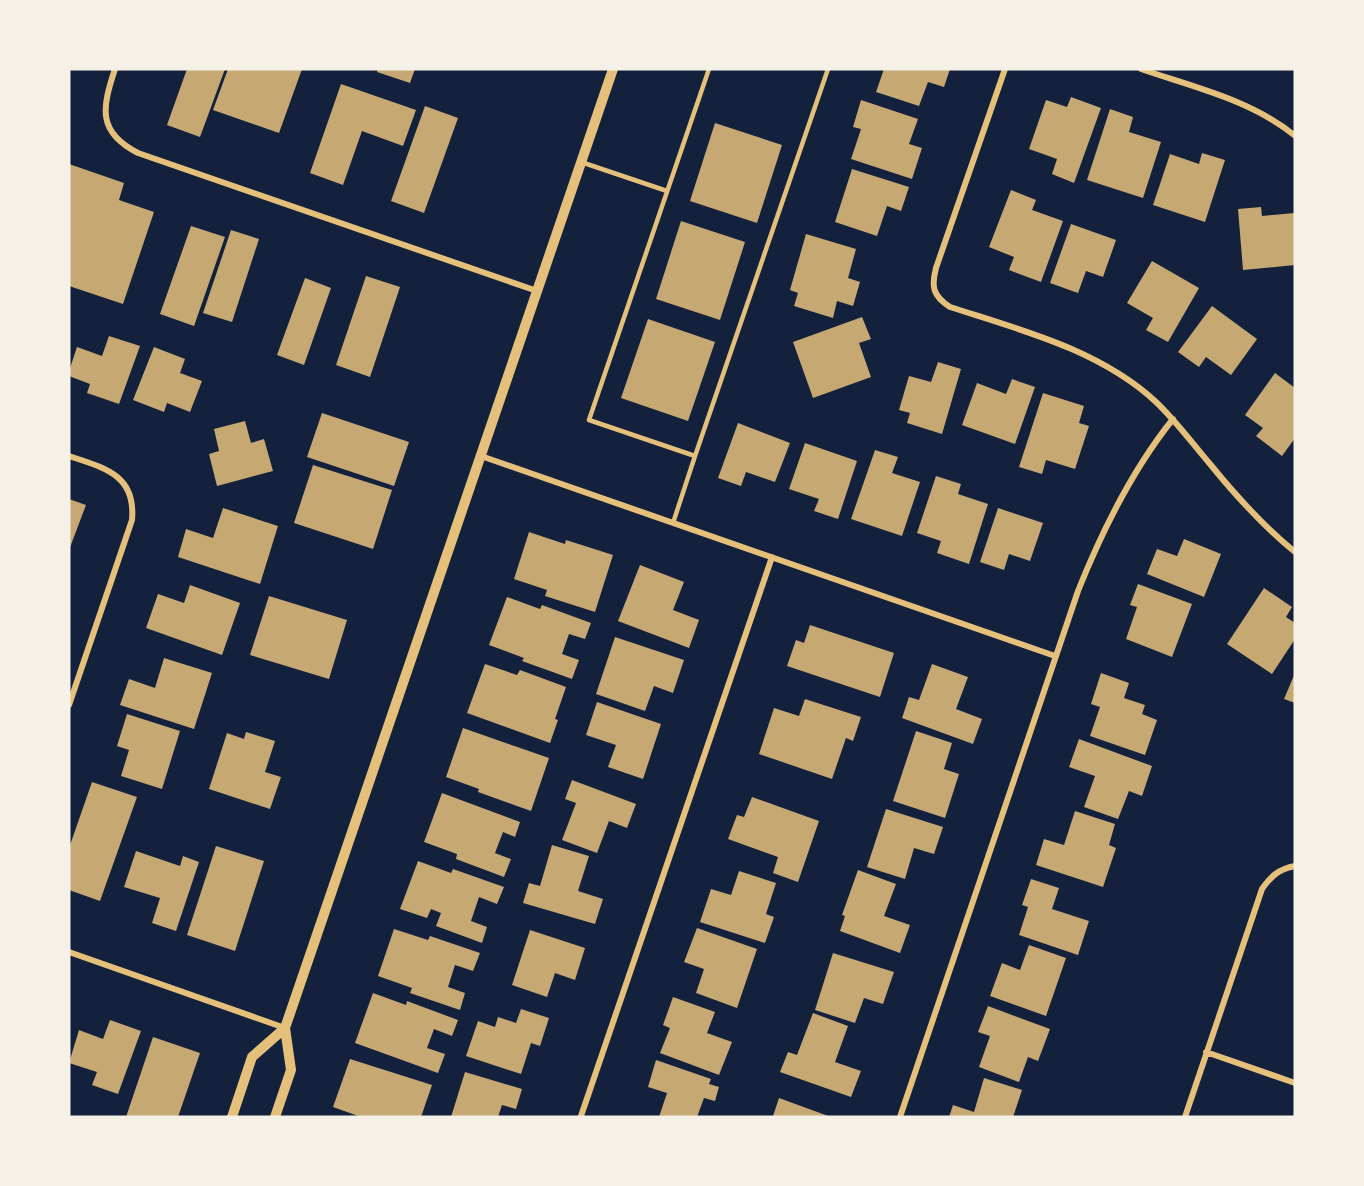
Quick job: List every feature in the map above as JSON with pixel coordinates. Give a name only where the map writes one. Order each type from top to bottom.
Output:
[{"type":"street","points":[[115,69],[106,95],[105,114],[110,131],[122,145],[138,153],[537,291]]},
{"type":"street","points":[[275,1117],[291,1070],[285,1028],[613,69]]},
{"type":"street","points":[[1005,69],[936,268],[933,291],[950,307],[1058,344],[1099,363],[1134,384],[1173,418],[1251,512],[1295,552]]},
{"type":"street","points":[[1141,69],[1252,108],[1294,135]]},
{"type":"street","points":[[900,1117],[1055,656],[1087,568],[1108,522],[1144,458],[1173,418]]},
{"type":"street","points":[[69,456],[103,468],[120,477],[129,490],[134,506],[132,520],[69,705]]},
{"type":"street","points":[[481,456],[1055,656]]},
{"type":"street","points":[[581,1116],[772,557]]},
{"type":"street","points":[[1185,1117],[1262,889],[1270,876],[1283,868],[1295,866]]},
{"type":"street","points":[[69,952],[285,1028]]},
{"type":"street","points":[[231,1117],[252,1057],[285,1028]]},
{"type":"street","points":[[1206,1052],[1295,1083]]},
{"type":"lane","points":[[695,456],[589,420],[709,69]]},
{"type":"lane","points":[[673,523],[828,69]]},
{"type":"lane","points":[[581,162],[668,191]]},
{"type":"building","points":[[187,69],[225,69],[200,137],[167,125]]},
{"type":"building","points":[[228,69],[302,69],[279,133],[213,110]]},
{"type":"building","points":[[378,69],[415,69],[410,83],[377,72]]},
{"type":"building","points":[[884,69],[950,69],[944,87],[928,82],[919,106],[876,92]]},
{"type":"building","points":[[341,84],[416,110],[403,146],[362,131],[343,185],[310,173]]},
{"type":"building","points":[[1071,97],[1101,108],[1074,183],[1052,174],[1057,159],[1029,149],[1046,100],[1067,107]]},
{"type":"building","points":[[861,100],[918,119],[909,144],[922,148],[912,179],[851,159],[861,129],[853,127]]},
{"type":"building","points":[[425,106],[458,118],[424,213],[391,201]]},
{"type":"building","points":[[1110,109],[1133,117],[1129,132],[1161,142],[1143,198],[1087,180]]},
{"type":"building","points":[[715,123],[782,145],[757,223],[690,201]]},
{"type":"building","points":[[1202,153],[1225,160],[1205,222],[1153,205],[1170,154],[1199,164]]},
{"type":"building","points":[[69,164],[124,183],[119,200],[154,212],[123,304],[69,286]]},
{"type":"building","points":[[852,169],[909,187],[901,211],[887,206],[877,236],[835,222]]},
{"type":"building","points":[[1011,190],[1036,200],[1032,210],[1063,221],[1041,282],[1009,270],[1014,257],[989,247]]},
{"type":"building","points":[[1261,207],[1262,216],[1294,213],[1295,265],[1243,270],[1238,209]]},
{"type":"building","points":[[681,221],[745,242],[720,320],[656,299]]},
{"type":"building","points":[[1071,224],[1116,240],[1103,277],[1086,271],[1078,293],[1050,283]]},
{"type":"building","points":[[191,226],[225,237],[194,326],[160,314]]},
{"type":"building","points":[[231,230],[259,239],[232,322],[203,313]]},
{"type":"building","points":[[806,234],[856,249],[848,278],[860,282],[853,306],[837,301],[833,318],[794,306],[798,293],[790,290]]},
{"type":"building","points":[[1152,261],[1199,288],[1168,342],[1146,330],[1153,318],[1127,303]]},
{"type":"building","points":[[366,276],[400,287],[370,377],[336,365]]},
{"type":"building","points":[[305,278],[331,288],[304,365],[277,355]]},
{"type":"building","points":[[1212,306],[1257,339],[1231,375],[1206,357],[1199,367],[1178,352]]},
{"type":"building","points":[[862,317],[871,339],[859,343],[871,377],[813,398],[793,342]]},
{"type":"building","points":[[648,319],[715,342],[688,421],[621,398]]},
{"type":"building","points":[[109,336],[140,346],[119,404],[87,393],[90,384],[69,376],[77,347],[102,356]]},
{"type":"building","points":[[154,347],[185,359],[180,373],[202,381],[190,412],[167,403],[164,412],[133,400]]},
{"type":"building","points":[[938,362],[961,369],[942,434],[907,423],[910,413],[899,410],[909,376],[931,382]]},
{"type":"building","points":[[1275,373],[1295,388],[1295,438],[1282,456],[1256,436],[1263,428],[1245,415]]},
{"type":"building","points":[[1012,379],[1035,387],[1015,444],[962,425],[977,383],[1006,394]]},
{"type":"building","points":[[1043,393],[1084,406],[1079,423],[1089,426],[1075,469],[1046,460],[1042,474],[1019,467]]},
{"type":"building","points":[[322,413],[409,442],[394,486],[307,457]]},
{"type":"building","points":[[245,421],[251,443],[264,439],[273,471],[217,486],[209,454],[219,451],[214,429]]},
{"type":"building","points":[[738,423],[790,443],[775,482],[746,472],[741,486],[718,478]]},
{"type":"building","points":[[805,443],[857,461],[838,519],[814,511],[819,499],[789,489]]},
{"type":"building","points":[[875,450],[898,457],[892,473],[920,482],[902,536],[851,519]]},
{"type":"building","points":[[313,465],[392,490],[373,549],[294,523]]},
{"type":"building","points":[[936,476],[961,484],[958,494],[988,504],[969,564],[937,553],[941,541],[917,533]]},
{"type":"building","points":[[69,499],[86,505],[69,550]]},
{"type":"building","points":[[223,508],[278,526],[260,584],[178,557],[186,529],[213,538]]},
{"type":"building","points":[[998,508],[1043,523],[1030,561],[1009,554],[1004,570],[980,562]]},
{"type":"building","points":[[529,532],[565,544],[566,540],[613,555],[595,612],[545,596],[547,590],[514,579]]},
{"type":"building","points":[[1184,539],[1221,554],[1204,597],[1147,574],[1157,549],[1177,556]]},
{"type":"building","points":[[640,565],[684,582],[673,610],[699,620],[689,648],[618,621]]},
{"type":"building","points":[[1138,584],[1192,604],[1172,657],[1126,639],[1137,607],[1130,605]]},
{"type":"building","points":[[190,585],[240,603],[222,655],[146,628],[158,594],[184,603]]},
{"type":"building","points":[[1264,588],[1292,607],[1286,617],[1295,623],[1295,639],[1272,674],[1227,644]]},
{"type":"building","points":[[269,596],[347,620],[329,679],[250,655]]},
{"type":"building","points":[[507,597],[540,609],[542,605],[591,623],[585,639],[569,634],[562,654],[579,660],[572,679],[522,661],[524,658],[489,645]]},
{"type":"building","points":[[810,625],[894,653],[880,697],[787,666],[796,640],[804,643]]},
{"type":"building","points":[[615,637],[684,660],[673,693],[654,686],[645,711],[596,694]]},
{"type":"building","points":[[164,658],[212,673],[194,729],[120,705],[129,679],[155,688]]},
{"type":"building","points":[[485,664],[517,675],[520,670],[566,687],[550,743],[467,713]]},
{"type":"building","points":[[932,664],[968,677],[956,709],[982,719],[973,744],[902,718],[909,697],[919,700]]},
{"type":"building","points":[[1101,673],[1129,683],[1124,698],[1145,705],[1142,714],[1157,720],[1145,755],[1090,736],[1100,707],[1091,704]]},
{"type":"building","points":[[1295,673],[1295,703],[1284,699]]},
{"type":"building","points":[[805,699],[861,717],[853,741],[846,738],[832,779],[759,754],[774,708],[799,716]]},
{"type":"building","points":[[597,702],[661,724],[643,779],[608,767],[616,745],[586,735]]},
{"type":"building","points":[[127,714],[180,731],[162,789],[121,776],[129,750],[117,746]]},
{"type":"building","points":[[463,728],[549,758],[531,811],[478,792],[479,789],[446,777]]},
{"type":"building","points":[[916,731],[952,743],[944,769],[959,774],[945,818],[893,801]]},
{"type":"building","points":[[246,732],[275,741],[265,772],[281,777],[270,809],[209,789],[227,733],[244,739]]},
{"type":"building","points":[[1079,739],[1152,766],[1142,796],[1129,791],[1118,819],[1084,807],[1095,776],[1069,767]]},
{"type":"building","points":[[572,780],[636,804],[627,828],[609,821],[597,853],[562,840],[576,803],[565,799]]},
{"type":"building","points":[[92,782],[137,797],[100,901],[69,890],[69,848]]},
{"type":"building","points":[[442,793],[520,822],[515,837],[503,832],[495,853],[511,859],[504,877],[456,859],[457,854],[424,842]]},
{"type":"building","points":[[752,797],[819,821],[798,882],[773,873],[778,857],[728,839],[737,815],[744,817]]},
{"type":"building","points":[[886,809],[943,827],[934,854],[914,848],[905,879],[867,867]]},
{"type":"building","points":[[1075,811],[1115,824],[1109,845],[1116,848],[1103,887],[1036,865],[1044,839],[1064,845]]},
{"type":"building","points":[[552,845],[589,856],[578,891],[603,899],[595,924],[523,903],[529,883],[540,886]]},
{"type":"building","points":[[216,846],[264,861],[235,951],[187,935]]},
{"type":"building","points":[[136,851],[180,866],[183,856],[199,862],[176,931],[152,923],[160,898],[124,887]]},
{"type":"building","points":[[418,861],[451,873],[453,869],[504,887],[497,904],[479,897],[471,921],[487,927],[482,943],[436,926],[441,913],[431,909],[427,918],[400,909]]},
{"type":"building","points":[[858,870],[896,884],[884,916],[910,925],[900,953],[840,931],[845,916],[842,915]]},
{"type":"building","points":[[739,871],[776,883],[766,914],[774,917],[765,943],[700,922],[711,889],[731,895]]},
{"type":"building","points":[[1031,879],[1059,888],[1052,909],[1089,921],[1078,955],[1019,935],[1028,907],[1022,905]]},
{"type":"building","points":[[697,928],[757,949],[737,1008],[696,993],[704,969],[684,962]]},
{"type":"building","points":[[394,929],[428,940],[430,936],[480,953],[473,971],[455,965],[448,987],[465,993],[460,1010],[410,993],[412,988],[378,976]]},
{"type":"building","points":[[530,930],[585,948],[575,980],[555,973],[547,997],[512,985]]},
{"type":"building","points":[[1029,945],[1066,958],[1046,1016],[990,996],[1002,963],[1020,970]]},
{"type":"building","points":[[833,953],[894,972],[883,1004],[864,998],[855,1023],[815,1010]]},
{"type":"building","points":[[373,993],[406,1005],[407,1001],[458,1020],[452,1036],[434,1029],[427,1048],[445,1054],[438,1073],[355,1043]]},
{"type":"building","points":[[673,997],[715,1012],[707,1033],[732,1042],[719,1075],[660,1053],[670,1028],[663,1025]]},
{"type":"building","points":[[988,1006],[1050,1029],[1038,1061],[1028,1057],[1019,1082],[979,1067],[990,1036],[978,1032]]},
{"type":"building","points":[[521,1009],[549,1018],[540,1046],[531,1043],[521,1074],[466,1056],[478,1021],[495,1027],[498,1017],[516,1023]]},
{"type":"building","points":[[813,1013],[848,1026],[835,1062],[861,1071],[851,1097],[780,1072],[788,1052],[797,1055]]},
{"type":"building","points":[[110,1020],[141,1031],[118,1094],[92,1085],[97,1072],[69,1063],[79,1030],[103,1039]]},
{"type":"building","points":[[153,1037],[200,1053],[178,1117],[126,1117]]},
{"type":"building","points":[[350,1059],[432,1085],[421,1117],[361,1117],[333,1107]]},
{"type":"building","points":[[656,1060],[711,1079],[709,1084],[719,1087],[715,1101],[704,1098],[697,1117],[659,1117],[667,1093],[648,1087]]},
{"type":"building","points":[[465,1072],[522,1089],[516,1109],[502,1105],[498,1117],[451,1117]]},
{"type":"building","points":[[984,1078],[1022,1090],[1013,1117],[949,1117],[953,1105],[974,1112]]},
{"type":"building","points":[[779,1098],[831,1117],[773,1116]]}]
